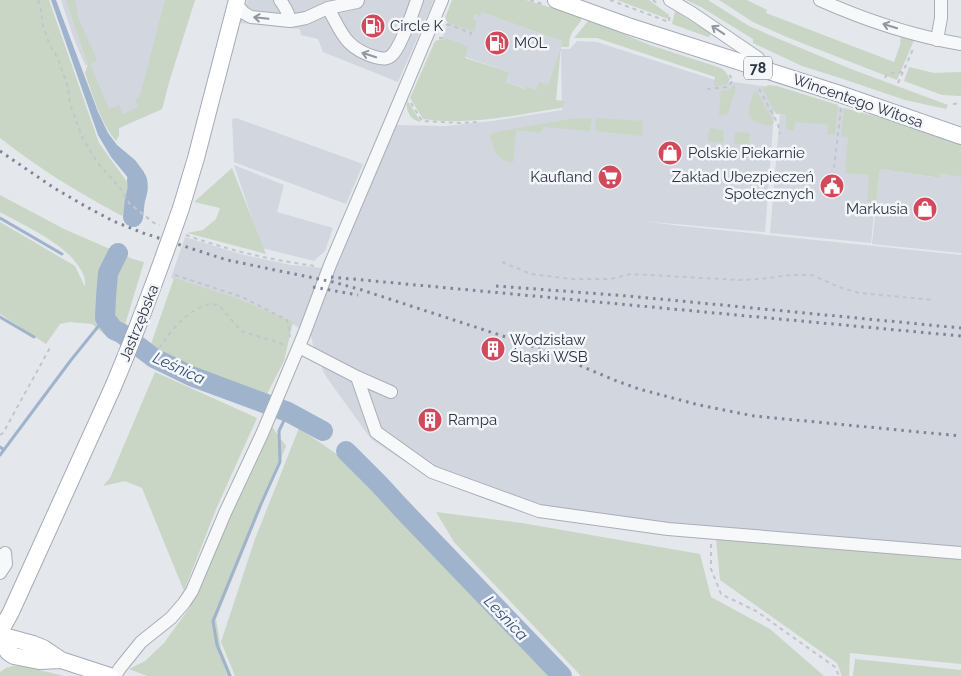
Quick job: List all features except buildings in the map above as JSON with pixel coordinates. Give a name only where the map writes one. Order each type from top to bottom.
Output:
[{"type":"main road","name":"Wincentego Witosa","points":[[556,0],[628,26],[837,93],[961,136]]},
{"type":"main road","name":"Wincentego Witosa","points":[[588,0],[961,127]]},
{"type":"main road","name":"Jastrzębska","points":[[0,635],[113,387],[144,311],[181,208],[237,2]]},
{"type":"main road","points":[[11,612],[17,628],[26,642]]},
{"type":"main road","points":[[0,635],[43,648],[61,660],[110,676]]},
{"type":"main road","points":[[0,635],[8,652],[7,659],[61,660]]},
{"type":"street","points":[[237,2],[247,15],[251,17],[290,21],[306,18],[330,4],[357,2],[358,0]]},
{"type":"street","points":[[330,4],[346,40],[358,51],[382,59],[393,55],[416,0]]},
{"type":"street","points":[[115,676],[140,642],[170,618],[192,591],[281,390],[295,347],[442,0]]},
{"type":"street","points":[[820,0],[882,24],[920,36],[961,44]]},
{"type":"street","points":[[937,40],[941,18],[941,0]]},
{"type":"street","points":[[286,2],[290,21]]},
{"type":"street","points":[[665,5],[692,13],[758,58]]},
{"type":"street","points":[[410,18],[431,25]]},
{"type":"street","points":[[295,347],[391,392]]},
{"type":"street","points":[[357,377],[376,432],[432,472],[539,511],[668,529],[961,553]]},
{"type":"street","points":[[0,573],[6,564],[5,553]]},
{"type":"path","points":[[38,0],[43,26],[49,44],[58,59],[68,88],[70,104],[83,139],[97,162],[120,188],[129,203],[154,223],[163,226]]},
{"type":"path","points":[[610,0],[669,22],[670,13],[665,5],[653,0]]},
{"type":"path","points":[[444,21],[447,24],[471,33],[469,38]]},
{"type":"path","points":[[434,40],[442,38],[447,24]]},
{"type":"path","points":[[898,83],[920,36]]},
{"type":"path","points":[[885,78],[887,74],[903,72]]},
{"type":"path","points":[[708,89],[728,88],[733,80]]},
{"type":"path","points":[[759,88],[778,124],[780,134]]},
{"type":"path","points":[[408,99],[422,121],[476,122],[476,127]]},
{"type":"path","points":[[953,104],[961,103]]},
{"type":"path","points":[[834,168],[841,104]]},
{"type":"path","points":[[180,232],[204,242],[244,253],[315,266],[331,263]]},
{"type":"path","points":[[502,262],[530,274],[572,279],[610,280],[631,274],[739,280],[812,275],[839,287],[859,293],[934,300]]},
{"type":"path","points":[[175,275],[242,297],[287,320],[295,347]]},
{"type":"path","points":[[159,348],[171,331],[190,313],[208,304],[219,305],[241,331],[295,347]]},
{"type":"path","points":[[0,435],[51,346]]},
{"type":"path","points":[[710,533],[711,569],[721,594],[756,611],[835,667],[839,676]]},
{"type":"shaded area","points":[[61,0],[195,0],[162,109],[119,128],[119,135],[116,141],[101,117],[85,73],[88,65],[85,65],[74,39]]},
{"type":"shaded area","points":[[247,0],[434,0],[398,82],[323,52],[318,39],[301,35],[300,29],[240,23]]},
{"type":"shaded area","points":[[481,12],[562,41],[548,85],[536,90],[527,86],[526,89],[506,82],[509,72],[465,57],[468,49],[446,38],[445,41],[442,39],[448,23],[474,32],[473,19],[475,14]]},
{"type":"shaded area","points":[[577,41],[597,42],[712,79],[776,88],[765,232],[642,221],[961,255],[961,551],[814,539],[539,509],[433,470],[407,463],[371,439],[325,375],[311,336],[290,322],[171,278],[185,237],[240,254],[291,265],[336,269],[393,125],[445,126],[562,110],[561,49],[570,49]]},
{"type":"shaded area","points":[[782,89],[882,120],[871,243],[770,233]]},
{"type":"shaded area","points":[[236,118],[363,164],[346,204],[234,162],[232,119]]},
{"type":"shaded area","points":[[942,152],[961,159],[961,253],[872,244],[880,169],[939,178]]},
{"type":"shaded area","points":[[234,165],[284,185],[277,212],[333,228],[325,251],[314,261],[262,248]]},
{"type":"green space","points":[[0,0],[49,0],[99,143],[130,186],[128,203],[122,216],[59,180],[0,138]]},
{"type":"green space","points":[[66,0],[75,0],[78,17],[97,60],[90,64],[109,109],[119,105],[123,114],[138,107],[135,100],[141,92],[165,0],[195,0],[162,109],[119,128],[119,135],[116,141],[101,117],[91,91],[85,73],[88,64]]},
{"type":"green space","points":[[452,0],[526,0],[581,17],[581,21],[571,36],[569,47],[561,47],[562,41],[481,12],[480,16],[475,14],[473,19],[477,21],[474,32],[448,23],[445,18]]},
{"type":"green space","points":[[617,0],[649,0],[669,15],[668,19]]},
{"type":"green space","points":[[686,0],[708,0],[749,26],[851,69],[948,105],[946,109],[905,100],[802,66],[753,43],[753,39]]},
{"type":"green space","points":[[719,0],[747,0],[767,10],[766,13],[894,62],[900,45],[901,33],[915,38],[897,80],[753,22]]},
{"type":"green space","points":[[675,11],[710,33],[710,36],[708,37],[672,24]]},
{"type":"green space","points":[[589,20],[650,45],[721,68],[730,79],[726,85],[714,86],[715,77],[597,38],[574,38]]},
{"type":"green space","points":[[446,38],[467,46],[465,58],[509,72],[506,82],[525,89],[527,86],[536,90],[539,82],[548,85],[561,47],[556,100],[564,101],[561,108],[492,119],[440,121],[423,119],[410,98],[435,41],[445,40]]},
{"type":"green space","points":[[909,67],[934,73],[961,72],[961,96],[942,95],[904,81]]},
{"type":"green space","points":[[735,84],[735,92],[728,113],[719,116],[721,91],[729,90]]},
{"type":"green space","points":[[769,85],[838,105],[835,135],[827,134],[828,125],[795,122],[794,131],[786,129],[786,114],[776,114],[762,88]]},
{"type":"green space","points":[[756,90],[774,122],[770,126],[755,121],[750,116],[749,107]]},
{"type":"green space","points":[[407,100],[421,122],[409,114]]},
{"type":"green space","points":[[844,108],[905,124],[961,145],[961,177],[940,173],[940,178],[880,169],[876,206],[867,206],[869,175],[845,173],[848,137],[841,136]]},
{"type":"green space","points":[[592,118],[590,131],[545,127],[541,133],[516,130],[513,162],[503,160],[497,154],[490,137],[492,133],[569,119]]},
{"type":"green space","points":[[596,118],[643,121],[642,136],[595,131]]},
{"type":"green space","points":[[711,128],[724,132],[723,143],[707,141]]},
{"type":"green space","points":[[738,131],[749,133],[749,145],[734,144],[735,134]]},
{"type":"green space","points":[[232,168],[266,254],[187,233],[203,230],[216,219],[220,208],[194,202]]},
{"type":"green space","points":[[0,195],[64,229],[144,262],[124,328],[105,335],[92,324],[70,322],[60,324],[46,344],[0,314],[0,222],[75,266],[85,287],[85,280],[78,265],[70,255],[48,238],[0,212]]},
{"type":"green space","points":[[174,278],[233,297],[293,322],[284,361],[266,396],[175,359],[151,344]]},
{"type":"green space","points":[[155,372],[257,418],[217,507],[184,591],[142,488],[125,481],[103,486],[110,478]]},
{"type":"green space","points":[[270,424],[286,446],[216,619],[221,649],[232,676],[147,676],[129,669],[145,661],[164,643],[190,607],[210,556]]},
{"type":"green space","points":[[299,428],[348,462],[555,676],[235,676],[221,642],[255,539]]},
{"type":"green space","points":[[436,512],[522,523],[700,554],[711,597],[770,629],[824,676],[581,676],[454,542]]},
{"type":"green space","points":[[716,539],[961,557],[961,664],[850,653],[849,676],[842,676],[837,663],[720,580]]},
{"type":"green space","points":[[855,659],[961,670],[961,676],[853,676]]},
{"type":"green space","points":[[13,666],[23,666],[64,676],[0,676],[0,672]]},
{"type":"water","points":[[51,0],[56,0],[98,112],[108,133],[117,145],[135,160],[144,172],[144,201],[141,212],[130,202],[134,185],[111,157],[98,135]]},
{"type":"waterway","name":"Leśnica","points":[[133,217],[138,188],[137,180]]},
{"type":"waterway","points":[[0,218],[62,254]]},
{"type":"waterway","name":"Leśnica","points":[[118,253],[108,273],[106,297],[105,318],[114,330],[121,333],[154,358],[191,376],[288,412],[323,431]]},
{"type":"waterway","points":[[0,317],[34,337]]},
{"type":"waterway","points":[[0,455],[105,318]]},
{"type":"waterway","points":[[230,676],[217,645],[213,621],[280,462],[279,431],[288,412]]},
{"type":"waterway","points":[[0,447],[4,450]]},
{"type":"waterway","name":"Leśnica","points":[[346,451],[562,676]]},
{"type":"railway","points":[[0,151],[54,188],[85,206],[113,221],[143,233],[227,260],[333,282],[362,290],[515,340],[639,389],[699,405],[754,416],[961,436]]},
{"type":"railway","points":[[331,277],[961,336]]},
{"type":"railway","points":[[496,286],[628,296],[961,328]]},
{"type":"railway","points":[[313,287],[358,295]]},
{"type":"place","name":"Circle K","points":[[373,26]]},
{"type":"place","name":"MOL","points":[[497,43]]},
{"type":"place","name":"Polskie Piekarnie","points":[[670,153]]},
{"type":"place","name":"Kaufland","points":[[610,177]]},
{"type":"place","name":"Zakład Ubezpieczeń Społecznych","points":[[832,186]]},
{"type":"place","name":"Markusia","points":[[925,209]]},
{"type":"place","name":"Wodzisław Śląski WSB","points":[[493,349]]},
{"type":"place","name":"Rampa","points":[[430,420]]}]
